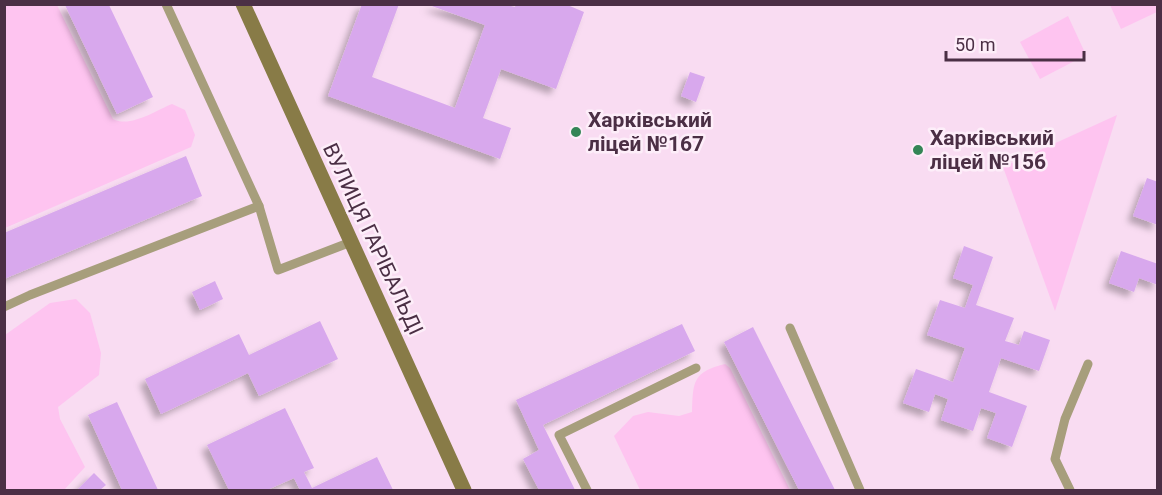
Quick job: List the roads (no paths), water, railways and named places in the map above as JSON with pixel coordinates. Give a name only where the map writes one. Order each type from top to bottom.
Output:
[{"type":"street","name":"ВУЛИЦЯ ГАРІБАЛЬДІ","points":[[243,4],[464,490]]},
{"type":"lane","points":[[166,4],[259,206],[278,270],[351,242]]},
{"type":"lane","points":[[4,307],[259,206]]},
{"type":"lane","points":[[790,328],[860,490]]},
{"type":"lane","points":[[1070,490],[1055,459],[1065,419],[1088,364]]},
{"type":"lane","points":[[587,490],[559,435],[696,368]]},
{"type":"place","name":"Харківський ліцей №167","points":[[576,132]]},
{"type":"place","name":"Харківський ліцей №156","points":[[918,150]]}]
